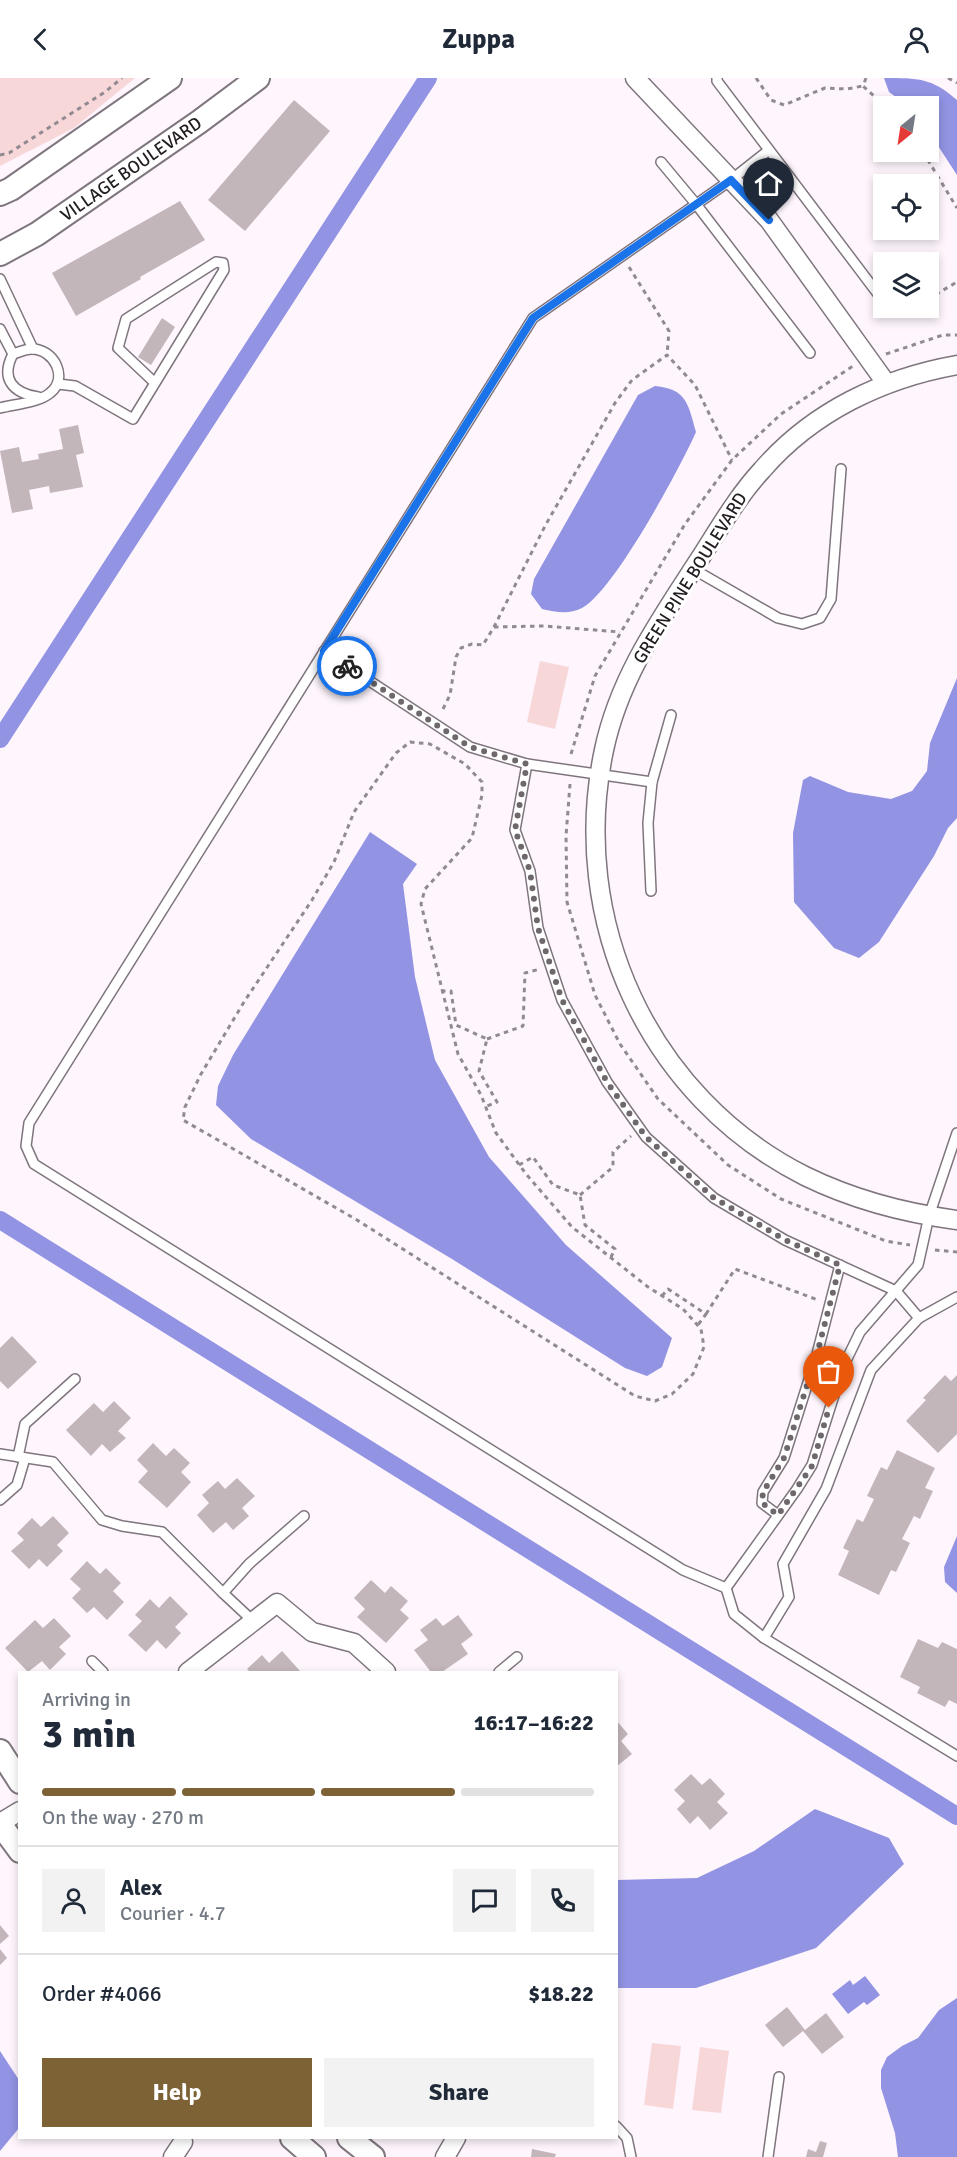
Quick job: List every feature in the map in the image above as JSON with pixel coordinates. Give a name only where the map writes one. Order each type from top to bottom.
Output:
[{"type":"street","points":[[0,194],[11,189],[170,78]]},
{"type":"street","name":"VILLAGE BOULEVARD","points":[[0,254],[37,234],[199,122],[258,78]]},
{"type":"street","points":[[635,78],[769,220],[886,383]]},
{"type":"street","name":"GREEN PINE BOULEVARD","points":[[957,365],[926,371],[886,383],[849,400],[792,439],[763,468],[737,500],[634,664],[617,705],[604,748],[597,792],[595,836],[598,881],[606,925],[624,981],[644,1021],[668,1059],[704,1101],[729,1125],[764,1152],[804,1175],[846,1194],[876,1204],[957,1220]]},
{"type":"street","points":[[189,1671],[277,1603],[312,1632],[354,1643],[385,1671]]},
{"type":"street","points":[[0,1751],[18,1779]]},
{"type":"street","points":[[18,1812],[0,1823],[18,1848]]},
{"type":"street","points":[[293,2139],[314,2157]]},
{"type":"street","points":[[350,2139],[374,2157]]},
{"type":"street","points":[[445,2157],[455,2139]]},
{"type":"street","points":[[172,2157],[183,2142]]},
{"type":"lane","points":[[717,78],[873,287]]},
{"type":"lane","points":[[726,1588],[683,1570],[34,1164],[27,1146],[28,1123],[533,318],[731,180],[769,150]]},
{"type":"lane","points":[[661,162],[810,353]]},
{"type":"lane","points":[[58,384],[75,386],[133,419],[155,383],[224,270],[223,263],[216,262],[126,319],[118,348],[155,383]]},
{"type":"lane","points":[[0,279],[33,349]]},
{"type":"lane","points":[[0,328],[13,354],[7,371],[11,385],[23,394],[43,398]]},
{"type":"lane","points":[[0,408],[43,398],[58,384],[60,372],[55,362],[46,354],[33,349],[13,354]]},
{"type":"lane","points":[[693,569],[778,618],[802,624],[820,618],[831,599],[841,469]]},
{"type":"lane","points":[[324,651],[470,747],[527,764],[652,782]]},
{"type":"lane","points":[[651,891],[648,823],[652,782],[670,716]]},
{"type":"lane","points":[[527,764],[515,830],[530,871],[538,928],[562,1000],[607,1082],[646,1137],[714,1198],[785,1240],[896,1291],[918,1318]]},
{"type":"lane","points":[[726,1588],[812,1466],[843,1366],[860,1332],[918,1265],[929,1216],[957,1133]]},
{"type":"lane","points":[[778,1515],[762,1503],[763,1492],[784,1458],[817,1354],[840,1265]]},
{"type":"lane","points":[[764,1638],[789,1597],[783,1564],[826,1489],[871,1370],[918,1318],[957,1297]]},
{"type":"lane","points":[[0,1500],[17,1485],[25,1424],[75,1379]]},
{"type":"lane","points":[[0,1454],[53,1462],[102,1520],[122,1526],[162,1532],[254,1621]]},
{"type":"lane","points":[[224,1593],[249,1564],[304,1516]]},
{"type":"lane","points":[[726,1588],[734,1614],[764,1638],[957,1756]]},
{"type":"lane","points":[[500,1671],[517,1657]]},
{"type":"lane","points":[[92,1660],[102,1671]]},
{"type":"lane","points":[[768,2157],[779,2077]]},
{"type":"lane","points":[[618,2128],[627,2138],[631,2157]]},
{"type":"path","points":[[0,155],[9,153],[105,92],[122,78]]},
{"type":"path","points":[[756,78],[771,100],[784,105],[825,88],[847,89],[863,86]]},
{"type":"path","points":[[863,86],[866,78]]},
{"type":"path","points":[[948,78],[957,82]]},
{"type":"path","points":[[863,86],[874,96]]},
{"type":"path","points":[[929,162],[957,208]]},
{"type":"path","points":[[622,255],[669,331],[667,356],[695,385],[732,460]]},
{"type":"path","points":[[939,293],[957,282]]},
{"type":"path","points":[[886,354],[943,335],[957,335]]},
{"type":"path","points":[[443,709],[450,695],[456,657],[461,648],[472,644],[483,645],[545,526],[615,403],[632,380],[667,356]]},
{"type":"path","points":[[494,627],[544,626],[620,632]]},
{"type":"path","points":[[410,742],[430,744],[465,764],[482,782],[482,795],[472,838],[425,888],[421,904],[441,991],[458,1054],[470,1074],[496,1133],[519,1165],[572,1227],[662,1296],[683,1309],[701,1329],[704,1347],[693,1374],[672,1394],[655,1401],[635,1396],[357,1220],[183,1119],[185,1107],[213,1054],[334,862],[354,812],[396,753],[410,742]]},
{"type":"path","points":[[441,991],[451,991],[456,1025],[487,1039],[523,1026],[525,973],[551,967]]},
{"type":"path","points":[[485,1107],[497,1102],[479,1071],[487,1039]]},
{"type":"path","points":[[580,1195],[613,1167],[613,1152],[640,1128]]},
{"type":"path","points":[[519,1165],[533,1157],[553,1185],[580,1195]]},
{"type":"path","points":[[580,1195],[585,1225],[615,1249],[611,1257]]},
{"type":"path","points":[[935,1250],[957,1252]]},
{"type":"path","points":[[698,1325],[735,1269],[830,1304]]},
{"type":"path","points":[[662,1296],[668,1289],[706,1314]]},
{"type":"shaded area","points":[[0,78],[135,78],[74,128],[0,166]]},
{"type":"shaded area","points":[[540,661],[569,667],[555,729],[527,722]]},
{"type":"shaded area","points":[[652,2043],[681,2046],[673,2109],[644,2105]]},
{"type":"shaded area","points":[[700,2047],[729,2051],[721,2113],[692,2110]]},
{"type":"water","points":[[884,78],[906,78],[932,83],[957,100],[957,175],[939,147],[939,96],[894,96],[889,92]]},
{"type":"water","points":[[655,386],[680,394],[688,406],[696,432],[688,449],[645,527],[611,578],[595,597],[582,608],[572,612],[542,609],[531,594],[534,579],[638,395]]},
{"type":"water","points":[[957,678],[957,818],[948,828],[934,856],[879,942],[859,958],[834,948],[794,902],[793,833],[803,780],[810,776],[848,792],[891,799],[912,791],[927,771],[930,743]]},
{"type":"water","points":[[370,832],[417,864],[403,884],[415,977],[435,1060],[489,1157],[566,1245],[672,1338],[662,1367],[647,1376],[625,1368],[452,1259],[251,1139],[216,1105],[218,1086],[233,1055]]},
{"type":"water","points":[[957,1536],[957,1593],[945,1582],[944,1567]]},
{"type":"water","points":[[815,1809],[889,1838],[904,1864],[816,1948],[696,1988],[618,1988],[618,1880],[697,1878],[754,1851]]},
{"type":"water","points":[[865,1976],[880,1995],[867,2005],[864,2002],[848,2014],[832,1994],[850,1980],[853,1985]]},
{"type":"water","points":[[957,1998],[957,2157],[898,2157],[895,2133],[881,2088],[881,2070],[887,2057],[918,2038],[939,2010]]},
{"type":"water","points":[[0,2051],[18,2078],[18,2129],[0,2151]]},
{"type":"building","points":[[294,100],[330,131],[245,231],[208,200]]},
{"type":"building","points":[[180,201],[205,240],[76,316],[52,273]]},
{"type":"building","points":[[162,318],[175,327],[151,365],[138,357]]},
{"type":"building","points":[[78,425],[84,453],[76,455],[83,487],[50,493],[49,486],[29,490],[33,509],[12,513],[0,451],[19,447],[22,462],[39,459],[38,454],[63,449],[59,429]]},
{"type":"building","points":[[12,1336],[37,1362],[8,1389],[0,1381],[0,1348]]},
{"type":"building","points":[[945,1375],[951,1381],[957,1375],[957,1434],[938,1453],[906,1421],[926,1400],[923,1398]]},
{"type":"building","points":[[114,1401],[131,1418],[118,1431],[126,1438],[110,1452],[102,1444],[91,1456],[66,1430],[94,1403],[103,1412]]},
{"type":"building","points":[[153,1443],[166,1456],[174,1448],[190,1463],[181,1472],[191,1482],[167,1508],[138,1482],[148,1471],[137,1460]]},
{"type":"building","points":[[897,1450],[935,1468],[925,1488],[933,1491],[920,1519],[914,1516],[902,1539],[910,1543],[896,1572],[891,1570],[879,1595],[838,1575],[849,1551],[843,1548],[857,1519],[863,1522],[874,1499],[867,1496],[881,1467],[887,1470]]},
{"type":"building","points":[[237,1478],[255,1496],[242,1508],[249,1516],[233,1530],[226,1522],[213,1533],[197,1515],[209,1503],[202,1495],[218,1481],[225,1489]]},
{"type":"building","points":[[53,1516],[69,1533],[57,1545],[63,1551],[47,1567],[39,1559],[29,1569],[11,1551],[24,1540],[17,1533],[32,1518],[41,1527]]},
{"type":"building","points":[[87,1561],[100,1574],[106,1568],[121,1583],[113,1591],[124,1602],[107,1620],[94,1607],[87,1613],[72,1598],[81,1589],[70,1579]]},
{"type":"building","points":[[371,1580],[385,1593],[391,1586],[408,1601],[400,1610],[409,1618],[386,1643],[357,1617],[365,1609],[354,1598]]},
{"type":"building","points":[[170,1596],[188,1614],[175,1627],[181,1633],[166,1649],[157,1640],[146,1652],[128,1635],[142,1621],[135,1615],[150,1599],[159,1608]]},
{"type":"building","points":[[458,1615],[473,1635],[461,1644],[468,1654],[443,1671],[430,1671],[414,1650],[428,1640],[420,1630],[436,1618],[443,1626]]},
{"type":"building","points":[[54,1618],[71,1636],[59,1647],[66,1654],[50,1670],[42,1661],[27,1671],[5,1648],[35,1620],[43,1628]]},
{"type":"building","points":[[918,1639],[938,1648],[942,1642],[957,1649],[957,1704],[949,1700],[945,1707],[917,1693],[920,1687],[900,1677]]},
{"type":"building","points":[[282,1651],[300,1671],[249,1671],[247,1669],[262,1655],[269,1663]]},
{"type":"building","points":[[618,1722],[628,1734],[621,1741],[632,1754],[618,1765]]},
{"type":"building","points":[[691,1774],[702,1785],[710,1778],[725,1794],[717,1802],[728,1813],[710,1830],[698,1816],[690,1824],[677,1809],[685,1801],[674,1790]]},
{"type":"building","points":[[0,1925],[9,1936],[0,1944]]},
{"type":"building","points":[[0,1949],[7,1958],[0,1965]]},
{"type":"building","points":[[787,2007],[805,2030],[826,2013],[844,2037],[822,2054],[803,2031],[783,2047],[765,2025]]},
{"type":"building","points":[[820,2141],[827,2143],[823,2157],[806,2157],[808,2149],[816,2152]]},
{"type":"building","points":[[532,2149],[556,2154],[555,2157],[531,2157]]},
{"type":"waterway","points":[[0,739],[428,78]]},
{"type":"waterway","points":[[0,1220],[957,1816]]},
{"type":"way so far","points":[[347,666],[470,747],[527,764],[515,830],[530,871],[538,928],[562,1000],[607,1082],[646,1137],[714,1198],[785,1240],[840,1265],[817,1354],[784,1458],[763,1492],[762,1503],[778,1515],[812,1466],[829,1408]]},
{"type":"route","points":[[347,666],[324,651],[533,318],[731,180],[769,220]]}]
